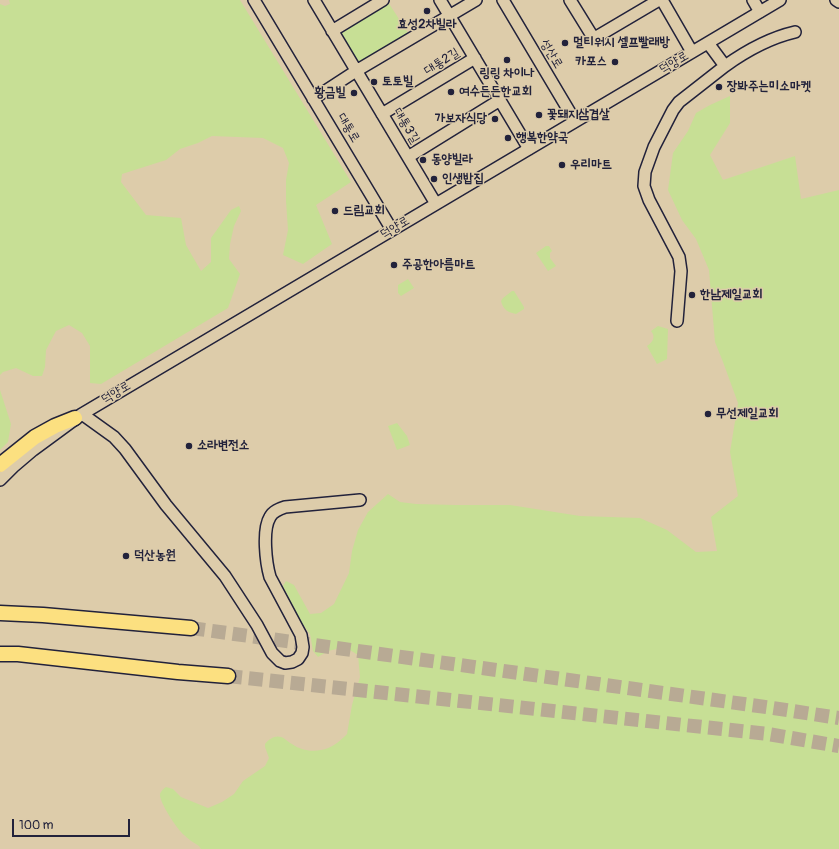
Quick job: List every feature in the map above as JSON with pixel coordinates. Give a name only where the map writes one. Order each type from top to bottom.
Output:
[{"type":"main road","points":[[0,465],[35,437],[78,416]]},
{"type":"main road","points":[[0,613],[43,615],[192,628]]},
{"type":"main road","points":[[0,654],[18,654],[178,672],[228,676]]},
{"type":"street","name":"대통로","points":[[254,0],[392,230]]},
{"type":"street","name":"대통3길","points":[[314,0],[436,204]]},
{"type":"street","points":[[332,31],[383,0]]},
{"type":"street","name":"대통2길","points":[[440,0],[529,149]]},
{"type":"street","points":[[314,99],[356,71],[476,0]]},
{"type":"street","name":"성산로","points":[[503,0],[575,121]]},
{"type":"street","points":[[570,0],[594,37],[661,0],[692,52]]},
{"type":"street","points":[[753,0],[760,12]]},
{"type":"street","name":"덕양로","points":[[0,480],[33,450],[78,416],[780,0]]},
{"type":"street","points":[[677,321],[681,271],[678,257],[649,200],[644,186],[645,172],[654,147],[673,110],[679,102],[734,59],[760,44],[795,32]]},
{"type":"street","points":[[708,43],[725,66]]},
{"type":"street","name":"대통2길","points":[[382,114],[475,58]]},
{"type":"street","points":[[408,157],[500,100]]},
{"type":"street","name":"덕양로","points":[[78,416],[114,437],[125,449],[166,504],[225,576],[257,625],[272,653],[280,661],[285,663],[298,659],[302,653],[303,640],[270,577],[268,570],[266,540],[270,517],[279,509],[285,507],[360,500]]},
{"type":"green space","points":[[9,0],[240,0],[351,182],[316,205],[332,244],[303,264],[283,255],[288,230],[286,180],[289,163],[283,148],[263,138],[212,136],[198,143],[180,149],[166,160],[122,174],[121,182],[146,215],[181,218],[186,245],[201,271],[211,262],[211,238],[231,210],[239,206],[241,211],[234,226],[230,244],[229,259],[240,274],[228,308],[101,384],[90,383],[90,346],[82,333],[69,325],[56,331],[46,350],[45,367],[42,376],[33,376],[16,368],[3,372],[0,375],[0,4],[5,6],[10,4]]},
{"type":"green space","points":[[388,2],[408,33],[360,63],[354,61],[339,37],[341,31]]},
{"type":"green space","points":[[730,96],[730,123],[710,155],[723,180],[795,156],[801,199],[839,190],[839,849],[201,849],[181,832],[173,822],[162,803],[160,794],[166,787],[173,789],[181,797],[208,808],[222,802],[234,794],[243,781],[265,766],[269,758],[265,744],[272,738],[281,737],[298,748],[317,751],[332,746],[347,734],[352,705],[360,677],[358,655],[345,647],[328,651],[318,657],[313,651],[310,634],[301,622],[283,586],[286,581],[294,585],[310,614],[321,613],[334,604],[349,573],[352,551],[358,530],[368,512],[388,494],[400,502],[416,504],[510,505],[580,516],[640,518],[667,530],[696,552],[717,551],[711,517],[738,496],[730,452],[738,403],[715,342],[709,270],[696,239],[682,220],[668,190],[673,153],[688,131],[696,113]]},
{"type":"green space","points":[[546,246],[549,246],[552,251],[550,253],[550,258],[556,266],[548,271],[536,253]]},
{"type":"green space","points":[[408,279],[414,288],[401,296],[398,293],[398,285]]},
{"type":"green space","points":[[512,291],[514,291],[524,307],[524,309],[516,314],[506,310],[501,301]]},
{"type":"green space","points":[[658,326],[668,329],[667,359],[657,364],[647,346],[653,339],[651,331]]},
{"type":"green space","points":[[0,390],[11,424],[8,442],[0,450]]},
{"type":"green space","points":[[397,423],[407,436],[410,445],[397,450],[388,426]]},
{"type":"tunnel","points":[[191,628],[839,718]]},
{"type":"tunnel","points":[[228,676],[768,734],[839,746]]},
{"type":"place","name":"효성2차빌라","points":[[427,11]]},
{"type":"place","name":"멀티워시 셀프빨래방","points":[[565,43]]},
{"type":"place","name":"링링 차이나","points":[[507,60]]},
{"type":"place","name":"카포스","points":[[615,62]]},
{"type":"place","name":"토토빌","points":[[374,82]]},
{"type":"place","name":"장봐주는미소마켓","points":[[719,87]]},
{"type":"place","name":"여수든든한교회","points":[[451,92]]},
{"type":"place","name":"황금빌","points":[[354,93]]},
{"type":"place","name":"꽃돼지삼겹살","points":[[539,115]]},
{"type":"place","name":"가보자식당","points":[[495,119]]},
{"type":"place","name":"행복한약국","points":[[508,138]]},
{"type":"place","name":"동양빌라","points":[[423,160]]},
{"type":"place","name":"우리마트","points":[[562,165]]},
{"type":"place","name":"인생밥집","points":[[434,179]]},
{"type":"place","name":"드림교회","points":[[335,211]]},
{"type":"place","name":"주공한아름마트","points":[[394,265]]},
{"type":"place","name":"한남제일교회","points":[[692,295]]},
{"type":"place","name":"무선제일교회","points":[[708,414]]},
{"type":"place","name":"소라변전소","points":[[189,446]]},
{"type":"place","name":"덕산농원","points":[[126,556]]}]
